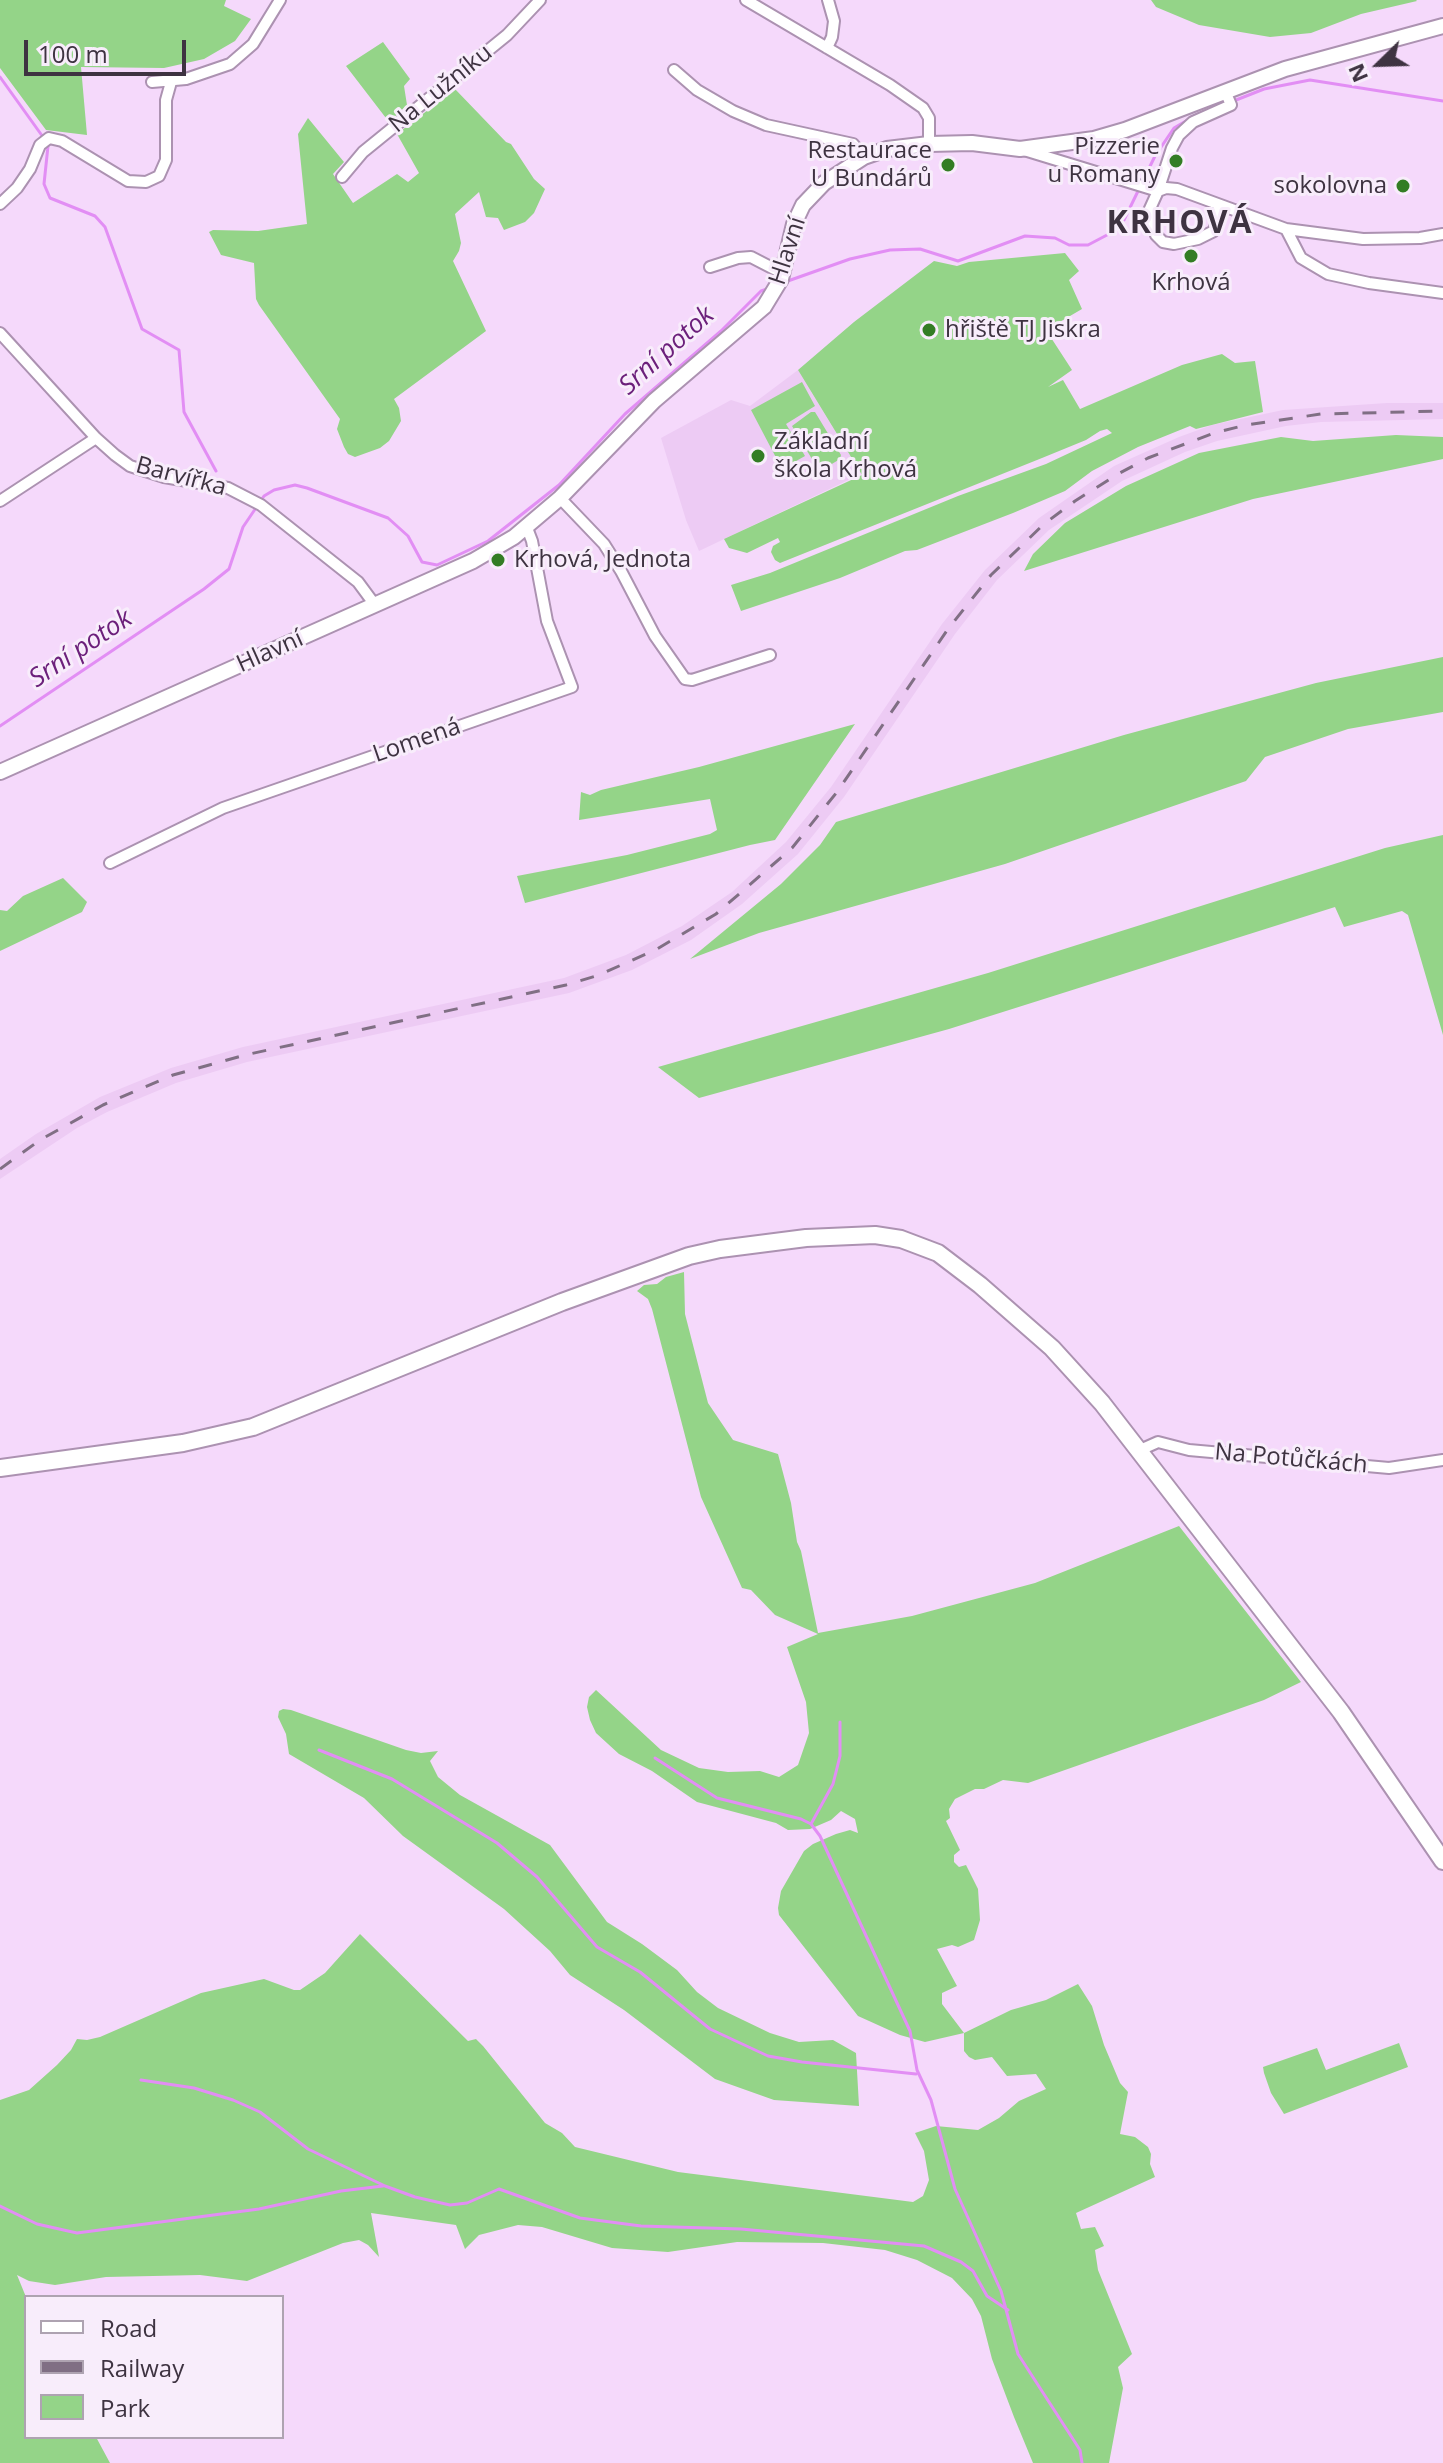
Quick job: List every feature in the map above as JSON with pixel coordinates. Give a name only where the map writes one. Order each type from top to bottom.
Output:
[{"type":"main road","points":[[0,1468],[224,1435],[287,1414],[562,1302],[658,1266],[720,1249],[857,1235],[913,1242],[957,1266],[1052,1348],[1140,1450],[1341,1712],[1443,1861]]},
{"type":"street","points":[[152,82],[171,82],[209,73],[230,64],[253,44],[280,0]]},
{"type":"street","name":"Na Lužníku","points":[[342,177],[363,152],[507,35],[540,0]]},
{"type":"street","points":[[746,0],[890,85],[923,108],[929,118],[929,144]]},
{"type":"street","points":[[827,48],[834,21],[828,0]]},
{"type":"street","name":"Hlavní","points":[[0,772],[486,554],[527,528],[640,414],[759,312],[774,294],[794,224],[803,205],[824,183],[864,157],[887,149],[929,144],[972,143],[1020,149],[1109,135],[1228,98],[1285,69],[1443,26]]},
{"type":"street","points":[[674,70],[697,90],[733,111],[766,125],[853,144],[864,157]]},
{"type":"street","points":[[0,204],[17,188],[30,169],[40,145],[49,138],[62,141],[128,181],[146,182],[159,176],[166,160],[166,100],[171,82]]},
{"type":"street","points":[[1219,206],[1214,231],[1174,244],[1163,242],[1156,235],[1148,213],[1153,190],[1179,135],[1228,98]]},
{"type":"street","points":[[1020,149],[1153,190],[1177,189],[1286,229],[1363,239],[1420,238],[1443,234]]},
{"type":"street","points":[[1286,229],[1301,258],[1328,274],[1443,293]]},
{"type":"street","points":[[710,267],[747,257],[758,259],[781,276]]},
{"type":"street","name":"Barvířka","points":[[0,333],[96,438],[130,466],[164,477],[228,488],[257,503],[358,582],[375,605]]},
{"type":"street","points":[[0,501],[96,438]]},
{"type":"street","points":[[560,498],[604,544],[655,636],[685,679],[692,680],[770,655]]},
{"type":"street","name":"Lomená","points":[[110,863],[223,808],[572,687],[547,621],[527,528]]},
{"type":"street","name":"Na Potůčkách","points":[[1140,1450],[1158,1442],[1189,1450],[1389,1468],[1443,1460]]},
{"type":"shaded area","name":"Základní škola Krhová","points":[[798,370],[861,474],[699,551],[686,520],[661,438],[731,400],[750,406]]},
{"type":"shaded area","points":[[1387,403],[1443,403],[1443,419],[1321,422],[1217,441],[1122,481],[1049,530],[997,580],[955,634],[844,797],[798,854],[742,904],[691,940],[632,970],[569,993],[247,1062],[176,1083],[77,1128],[0,1179],[0,1159],[36,1134],[100,1097],[171,1068],[243,1047],[564,978],[626,955],[682,926],[732,892],[786,842],[831,787],[942,624],[985,570],[1039,518],[1114,466],[1212,425],[1283,410]]},
{"type":"green space","points":[[0,0],[226,0],[224,6],[251,19],[235,41],[204,59],[164,68],[81,67],[87,135],[46,130],[0,68]]},
{"type":"green space","points":[[1151,0],[1417,1],[1361,14],[1311,33],[1270,37],[1199,25],[1156,7]]},
{"type":"green space","points":[[383,42],[410,79],[404,86],[407,105],[389,122],[346,66]]},
{"type":"green space","points":[[455,89],[511,144],[534,179],[545,189],[534,213],[525,222],[504,230],[498,218],[486,217],[479,192],[455,214],[461,243],[453,261],[486,331],[394,399],[401,421],[389,441],[380,448],[355,457],[348,454],[344,447],[337,429],[340,419],[259,305],[254,263],[221,255],[209,232],[258,231],[307,224],[298,134],[308,118],[344,162],[333,174],[353,203],[397,174],[408,182],[419,173],[397,134]]},
{"type":"green space","points":[[1065,253],[1079,271],[1069,280],[1082,309],[1046,330],[1072,370],[1048,387],[1063,380],[1080,409],[1182,365],[1222,354],[1235,363],[1255,361],[1263,412],[1196,429],[1190,426],[1138,447],[1092,471],[1065,491],[1013,513],[917,550],[905,551],[840,578],[741,611],[731,585],[770,573],[958,496],[1046,464],[1112,433],[1107,429],[1100,431],[1086,440],[780,563],[771,552],[773,546],[780,542],[778,538],[747,553],[729,548],[724,539],[862,475],[798,370],[854,322],[934,261],[957,266],[969,262]]},
{"type":"green space","points":[[802,382],[815,406],[786,424],[805,456],[782,469],[751,410]]},
{"type":"green space","points":[[815,412],[841,455],[840,459],[822,470],[818,469],[792,426]]},
{"type":"green space","points":[[1396,435],[1443,437],[1443,459],[1253,499],[1024,571],[1033,554],[1065,523],[1126,486],[1199,453],[1281,437],[1313,441]]},
{"type":"green space","points":[[1443,657],[1443,712],[1348,729],[1265,757],[1246,781],[1005,864],[759,933],[690,959],[781,884],[820,845],[836,822],[1124,735],[1316,683]]},
{"type":"green space","points":[[855,724],[775,840],[525,903],[517,876],[627,855],[717,830],[710,799],[579,820],[581,792],[590,795]]},
{"type":"green space","points":[[1443,835],[1443,1035],[1408,915],[1402,911],[1344,927],[1335,907],[949,1029],[699,1098],[658,1067],[988,973],[1385,848]]},
{"type":"green space","points":[[63,878],[87,902],[82,912],[0,951],[0,910],[7,911],[23,896]]},
{"type":"green space","points":[[684,1272],[685,1314],[708,1403],[733,1440],[778,1454],[818,1633],[912,1616],[1035,1583],[1179,1526],[1301,1682],[1264,1700],[1028,1783],[1003,1780],[955,1799],[949,1809],[950,1818],[946,1821],[960,1850],[954,1855],[954,1862],[959,1867],[966,1865],[978,1889],[980,1920],[974,1940],[958,1947],[952,1945],[937,1949],[957,1986],[942,1993],[942,2004],[964,2033],[925,2042],[900,2035],[858,2016],[779,1915],[781,1891],[804,1851],[836,1834],[850,1830],[858,1833],[855,1819],[841,1811],[831,1820],[810,1829],[788,1830],[776,1823],[697,1802],[652,1771],[619,1754],[596,1733],[590,1720],[587,1707],[589,1697],[596,1690],[661,1750],[699,1768],[728,1772],[760,1771],[779,1777],[798,1765],[809,1733],[806,1702],[787,1647],[818,1634],[775,1615],[751,1590],[742,1588],[701,1497],[652,1309],[648,1299],[637,1291],[644,1285],[657,1284],[666,1277]]},
{"type":"green space","points":[[283,1709],[406,1750],[421,1753],[438,1751],[430,1761],[438,1777],[460,1795],[550,1845],[607,1922],[677,1970],[697,1992],[718,2008],[770,2033],[799,2042],[833,2040],[856,2053],[859,2106],[774,2100],[715,2079],[624,2010],[570,1975],[550,1951],[504,1909],[403,1836],[364,1798],[289,1754],[286,1734],[278,1717]]},
{"type":"green space","points":[[360,1934],[468,2041],[476,2039],[545,2123],[562,2133],[575,2147],[678,2172],[913,2202],[923,2196],[929,2180],[924,2151],[915,2133],[936,2126],[978,2130],[1019,2101],[1046,2089],[1036,2074],[1007,2076],[992,2057],[975,2060],[964,2051],[964,2033],[1011,2010],[1046,2000],[1078,1984],[1092,2006],[1120,2083],[1128,2092],[1120,2134],[1135,2137],[1148,2147],[1151,2154],[1150,2164],[1155,2177],[1076,2213],[1081,2229],[1095,2227],[1104,2246],[1095,2250],[1098,2270],[1132,2354],[1118,2367],[1123,2388],[1109,2463],[1033,2463],[992,2359],[981,2316],[972,2299],[952,2278],[917,2260],[885,2250],[823,2243],[737,2242],[668,2252],[612,2248],[542,2227],[518,2225],[479,2235],[465,2249],[456,2225],[371,2213],[379,2257],[359,2240],[343,2243],[247,2281],[200,2275],[106,2277],[55,2285],[29,2281],[17,2275],[25,2295],[24,2439],[97,2439],[110,2463],[0,2463],[0,2100],[29,2090],[57,2065],[77,2039],[100,2037],[201,1993],[264,1979],[300,1990],[325,1973]]},
{"type":"green space","points":[[1399,2043],[1408,2067],[1284,2114],[1271,2093],[1264,2073],[1263,2067],[1317,2048],[1326,2070]]},
{"type":"waterway","points":[[0,77],[43,137]]},
{"type":"waterway","name":"Srní potok","points":[[1231,102],[1264,89],[1310,80],[1443,101]]},
{"type":"waterway","name":"Srní potok","points":[[785,282],[850,259],[890,250],[920,249],[958,261],[1025,236],[1055,238],[1069,245],[1088,245],[1107,235],[1124,220],[1155,156],[1174,128],[1191,118]]},
{"type":"waterway","points":[[48,146],[44,184],[50,198],[95,216],[105,227],[142,329],[179,350],[184,412],[216,471]]},
{"type":"waterway","name":"Srní potok","points":[[0,726],[229,569],[243,527],[264,496],[274,490],[295,485],[388,518],[408,536],[422,562],[437,565],[488,541],[559,485],[625,414],[721,331],[761,291],[770,288]]},
{"type":"waterway","points":[[811,1824],[833,1784],[840,1756],[840,1722]]},
{"type":"waterway","points":[[319,1750],[392,1779],[497,1843],[537,1877],[597,1947],[640,1972],[710,2029],[768,2056],[916,2074]]},
{"type":"waterway","points":[[655,1758],[717,1798],[801,1819],[811,1824],[820,1836],[910,2031],[917,2070],[931,2100],[955,2189],[1001,2291],[1018,2354],[1080,2450],[1082,2463]]},
{"type":"waterway","points":[[141,2080],[194,2088],[233,2100],[260,2112],[308,2149],[415,2197],[450,2205],[467,2203],[499,2189],[580,2218],[641,2226],[741,2229],[924,2246],[961,2262],[973,2271],[987,2296],[1008,2310]]},
{"type":"waterway","points":[[0,2206],[37,2224],[77,2233],[259,2209],[341,2191],[383,2186]]},
{"type":"railway","points":[[0,1169],[40,1140],[103,1105],[173,1075],[245,1055],[566,985],[599,975],[657,949],[716,914],[792,848],[837,792],[948,629],[991,575],[1044,524],[1075,501],[1148,458],[1214,433],[1246,425],[1321,414],[1443,411]]},
{"type":"place","name":"Pizzerie u Romany","points":[[1176,161]]},
{"type":"place","name":"Restaurace U Bundárů","points":[[948,165]]},
{"type":"place","name":"sokolovna","points":[[1403,186]]},
{"type":"place","name":"Krhová","points":[[1191,256]]},
{"type":"place","name":"hřiště TJ Jiskra","points":[[929,330]]},
{"type":"place","name":"Základní škola Krhová","points":[[758,456]]},
{"type":"place","name":"Krhová, Jednota","points":[[498,560]]},
{"type":"district","name":"KRHOVÁ","points":[[1180,224]]}]
